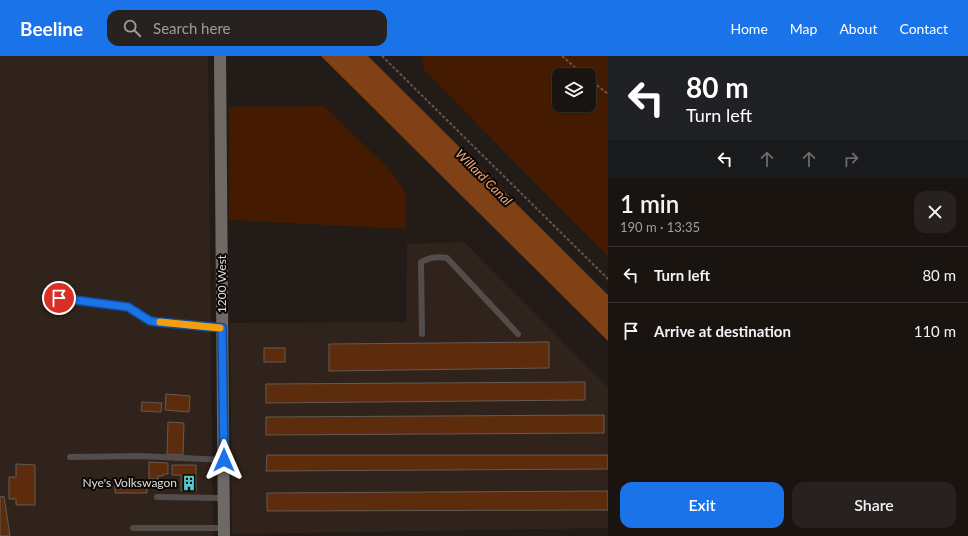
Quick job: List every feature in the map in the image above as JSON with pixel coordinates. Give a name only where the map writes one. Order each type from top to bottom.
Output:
[{"type":"street","name":"1200 West","points":[[220,56],[224,532]]},
{"type":"lane","points":[[422,334],[421,262],[428,258],[437,256],[447,258],[518,334]]},
{"type":"lane","points":[[59,298],[128,307],[150,321],[222,328]]},
{"type":"lane","points":[[70,457],[141,456],[224,460]]},
{"type":"lane","points":[[157,497],[224,498]]},
{"type":"lane","points":[[133,528],[224,532]]},
{"type":"path","points":[[382,56],[608,279]]},
{"type":"path","points":[[562,56],[576,68]]},
{"type":"path","points":[[596,85],[608,94]]},
{"type":"shaded area","points":[[0,56],[208,56],[213,536],[0,536]]},
{"type":"shaded area","points":[[422,56],[608,56],[608,257],[424,70]]},
{"type":"shaded area","points":[[324,106],[391,171],[406,193],[406,229],[229,220],[229,107]]},
{"type":"shaded area","points":[[464,242],[608,387],[608,528],[232,534],[230,323],[406,322],[407,244]]},
{"type":"water","name":"Willard Canal","points":[[321,56],[368,56],[608,295],[608,341]]},
{"type":"building","points":[[549,342],[549,368],[329,371],[329,344]]},
{"type":"building","points":[[264,348],[285,348],[285,362],[264,362]]},
{"type":"building","points":[[585,382],[585,400],[266,403],[266,384]]},
{"type":"building","points":[[166,394],[190,396],[189,412],[165,410]]},
{"type":"building","points":[[142,402],[162,403],[161,412],[141,411]]},
{"type":"building","points":[[604,415],[604,433],[266,435],[266,417]]},
{"type":"building","points":[[168,422],[184,423],[183,455],[167,454]]},
{"type":"building","points":[[267,455],[608,455],[608,469],[266,471]]},
{"type":"building","points":[[149,462],[168,463],[168,474],[158,476],[158,479],[149,479]]},
{"type":"building","points":[[16,464],[35,465],[35,505],[16,505],[16,499],[9,499],[9,477],[16,477]]},
{"type":"building","name":"Nye's Volkswagon","points":[[172,465],[196,465],[196,491],[181,491],[181,475],[172,475]]},
{"type":"building","points":[[115,486],[147,486],[147,493],[115,493]]},
{"type":"building","points":[[608,491],[608,510],[267,511],[267,493]]},
{"type":"building","points":[[4,496],[10,536],[0,536],[0,497]]},
{"type":"slow traffic","points":[[160,322],[220,328]]},
{"type":"place","name":"Nye's Volkswagon","points":[[189,483]]},
{"type":"route","points":[[59,298],[128,307],[150,321],[222,328],[224,460]]}]
